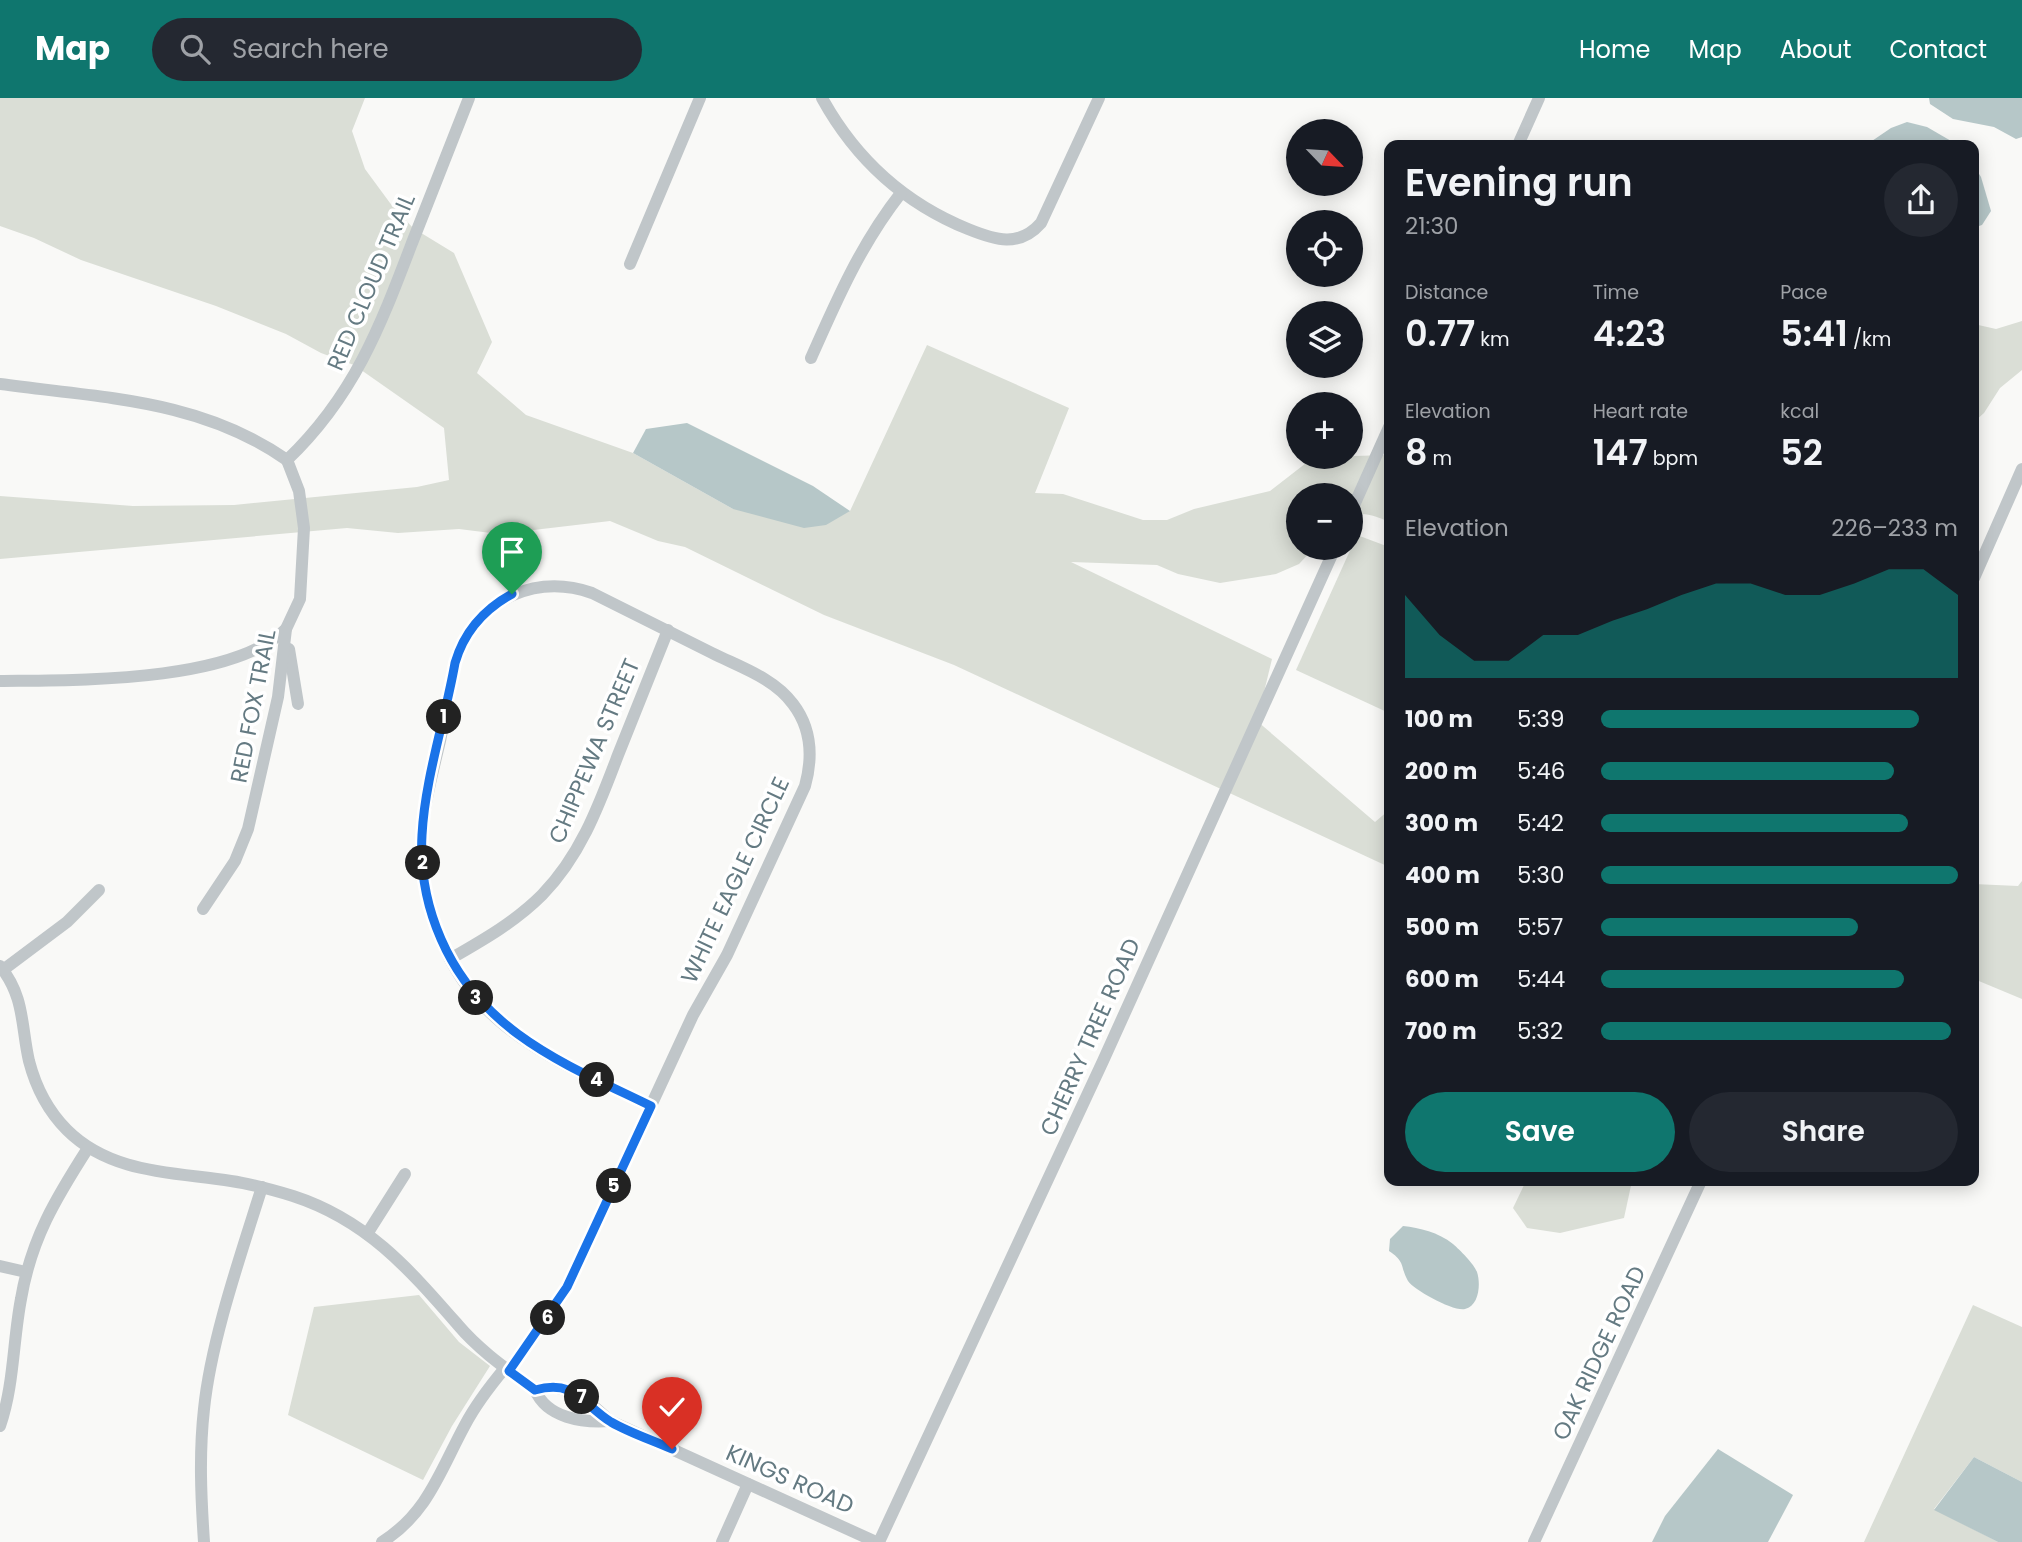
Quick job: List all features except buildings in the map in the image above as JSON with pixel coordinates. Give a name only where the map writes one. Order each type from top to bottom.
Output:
[{"type":"street","name":"RED CLOUD TRAIL","points":[[287,460],[324,422],[354,378],[392,295],[469,98]]},
{"type":"street","points":[[630,264],[700,98]]},
{"type":"street","points":[[822,98],[864,159],[901,192],[934,214],[994,239],[1014,240],[1026,236],[1044,217],[1099,98]]},
{"type":"street","points":[[1520,140],[1539,98]]},
{"type":"street","points":[[811,358],[849,272],[881,218],[901,192]]},
{"type":"street","points":[[0,384],[128,400],[189,413],[244,433],[287,460]]},
{"type":"street","points":[[1363,485],[1384,438]]},
{"type":"street","name":"RED FOX TRAIL","points":[[203,909],[235,860],[248,829],[278,697],[286,629],[300,599],[304,528],[299,491],[287,460]]},
{"type":"street","points":[[1979,567],[2022,469]]},
{"type":"street","name":"CHERRY TREE ROAD","points":[[878,1542],[1103,1061],[1330,560]]},
{"type":"street","name":"WHITE EAGLE CIRCLE","points":[[382,1542],[410,1522],[427,1500],[466,1423],[567,1287],[651,1106],[693,1015],[727,955],[804,786],[810,758],[803,720],[783,692],[770,682],[577,587],[546,585],[530,588],[502,600],[483,614],[468,631],[455,663],[422,835],[422,858],[429,904],[450,958],[468,987],[488,1010],[527,1042],[554,1058],[651,1106]]},
{"type":"street","points":[[0,681],[116,679],[204,666],[257,651],[286,629],[298,704]]},
{"type":"street","name":"CHIPPEWA STREET","points":[[450,958],[486,939],[519,916],[541,896],[571,860],[593,818],[667,630]]},
{"type":"street","points":[[0,1426],[7,1401],[26,1272],[47,1214],[88,1149],[58,1121],[40,1093],[29,1059],[21,1006],[1,968],[61,927],[99,890]]},
{"type":"street","name":"KINGS ROAD","points":[[88,1149],[128,1165],[262,1187],[320,1207],[367,1234],[411,1270],[457,1325],[535,1390],[541,1403],[566,1416],[589,1423],[610,1421]]},
{"type":"street","points":[[367,1234],[405,1174]]},
{"type":"street","name":"OAK RIDGE ROAD","points":[[1534,1542],[1699,1186]]},
{"type":"street","points":[[204,1542],[199,1477],[204,1407],[217,1342],[262,1187]]},
{"type":"street","points":[[0,1266],[26,1272]]},
{"type":"street","points":[[535,1390],[547,1386],[563,1387],[577,1393],[566,1416]]},
{"type":"street","name":"KINGS ROAD","points":[[577,1393],[610,1421],[878,1542]]},
{"type":"street","points":[[722,1542],[748,1484]]},
{"type":"shaded area","points":[[0,98],[365,98],[352,131],[365,169],[413,228],[454,253],[492,342],[477,373],[526,415],[633,453],[733,509],[850,511],[927,345],[1069,408],[1035,493],[1063,494],[1143,520],[1167,520],[1194,509],[1270,491],[1298,469],[1363,469],[1363,456],[1384,455],[1384,520],[1363,514],[1363,483],[1286,483],[1286,560],[1303,560],[1276,574],[1220,583],[1178,574],[1157,565],[1071,562],[1272,659],[1257,721],[1375,822],[1384,814],[1384,865],[954,665],[824,615],[685,547],[658,541],[610,521],[499,534],[459,529],[398,533],[347,528],[0,559],[0,496],[133,506],[234,505],[417,487],[449,480],[444,428],[354,365],[216,306],[81,260],[0,226]]},
{"type":"shaded area","points":[[1929,98],[2022,98],[2022,137],[2016,139],[1994,127],[1953,119],[1930,104]]},
{"type":"shaded area","points":[[1907,122],[1927,127],[1949,140],[1873,140],[1891,128]]},
{"type":"shaded area","points":[[1979,174],[1991,211],[1979,226]]},
{"type":"shaded area","points":[[2022,321],[2022,370],[2000,388],[1979,418],[1979,325],[1996,329]]},
{"type":"shaded area","points":[[687,423],[813,486],[850,511],[826,525],[804,528],[733,509],[633,453],[646,429]]},
{"type":"shaded area","points":[[1363,537],[1384,545],[1384,711],[1296,670],[1346,560],[1363,560]]},
{"type":"shaded area","points":[[2022,881],[2022,999],[1979,981],[1979,884],[2018,886]]},
{"type":"shaded area","points":[[1524,1186],[1631,1186],[1624,1218],[1560,1233],[1527,1228],[1513,1208]]},
{"type":"shaded area","points":[[1403,1226],[1441,1236],[1470,1261],[1477,1272],[1479,1282],[1478,1294],[1470,1307],[1460,1309],[1444,1304],[1418,1290],[1408,1281],[1400,1262],[1389,1251],[1390,1239]]},
{"type":"shaded area","points":[[419,1295],[459,1342],[490,1366],[452,1426],[423,1480],[288,1415],[314,1307]]},
{"type":"shaded area","points":[[1973,1305],[2022,1327],[2022,1482],[1974,1457],[1934,1509],[1998,1542],[1864,1542]]},
{"type":"shaded area","points":[[1718,1449],[1793,1495],[1768,1542],[1652,1542],[1665,1516]]},
{"type":"shaded area","points":[[1974,1457],[2022,1482],[2022,1542],[1998,1542],[1934,1510]]},
{"type":"route","points":[[512,594],[492,606],[475,622],[468,631],[455,663],[422,835],[424,874],[433,919],[459,974],[477,999],[503,1024],[554,1058],[651,1106],[567,1287],[509,1371],[535,1390],[547,1386],[563,1387],[577,1393],[610,1421],[672,1449]]}]
